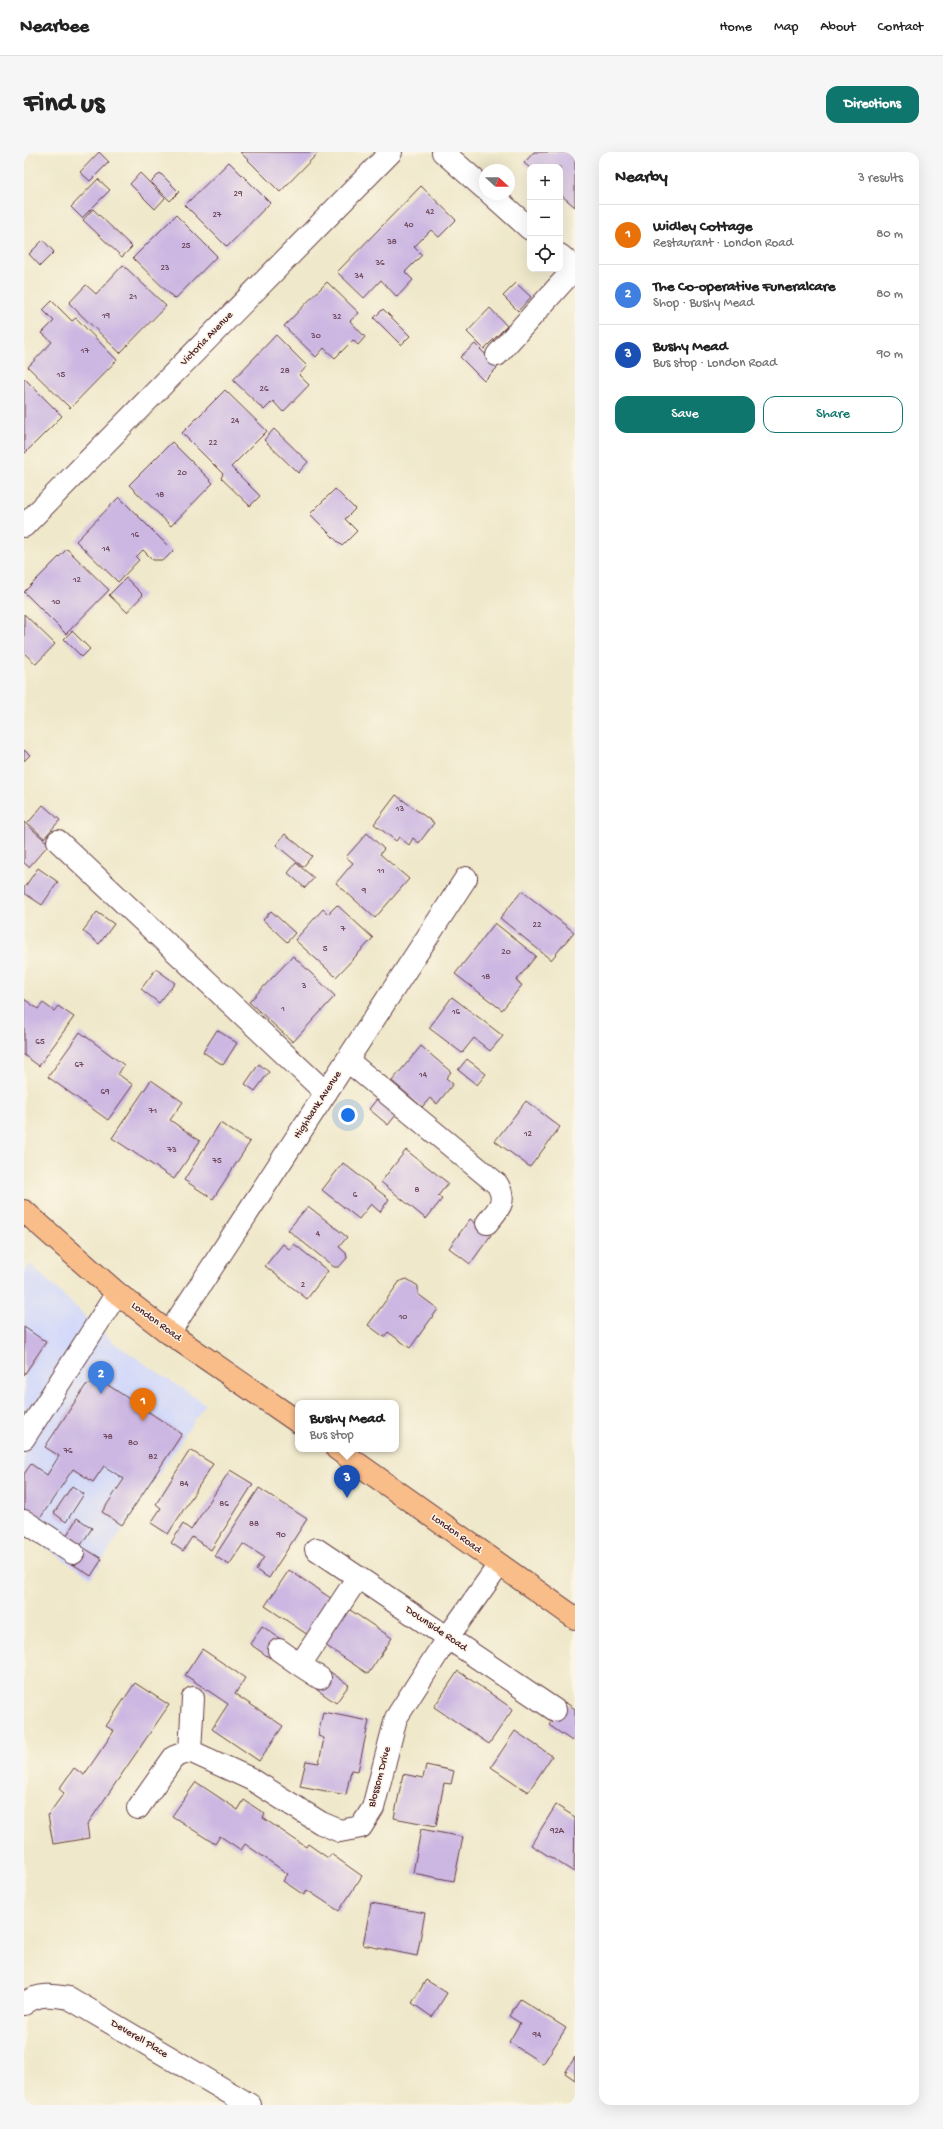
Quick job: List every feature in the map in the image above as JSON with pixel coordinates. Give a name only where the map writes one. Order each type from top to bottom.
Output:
[{"type":"main road","name":"London Road","points":[[24,1211],[117,1293],[169,1333],[295,1420]]},
{"type":"main road","name":"London Road","points":[[341,1452],[575,1618]]},
{"type":"street","name":"Victoria Avenue","points":[[24,526],[391,152]]},
{"type":"street","points":[[443,152],[479,184]]},
{"type":"street","points":[[498,200],[527,226]]},
{"type":"street","points":[[497,355],[575,268],[563,258]]},
{"type":"street","points":[[58,841],[326,1093]]},
{"type":"street","name":"Highbank Avenue","points":[[169,1333],[348,1061],[466,878]]},
{"type":"street","points":[[348,1061],[497,1184],[502,1192],[501,1205],[487,1223]]},
{"type":"street","points":[[26,1430],[117,1293]]},
{"type":"street","points":[[24,1521],[74,1553]]},
{"type":"street","name":"Downside Road","points":[[316,1549],[555,1710]]},
{"type":"street","name":"Blossom Drive","points":[[190,1751],[251,1779],[321,1823],[340,1831],[361,1827],[373,1808],[396,1718],[448,1637],[499,1565]]},
{"type":"street","points":[[300,1665],[358,1577]]},
{"type":"street","points":[[279,1650],[320,1678]]},
{"type":"street","points":[[138,1808],[174,1757],[190,1751],[193,1698]]},
{"type":"street","name":"Deverell Place","points":[[24,2004],[28,2000],[48,1994],[69,1998],[250,2105]]},
{"type":"shaded area","points":[[30,1264],[114,1343],[205,1404],[91,1578],[24,1533],[24,1273]]},
{"type":"building","points":[[99,152],[109,162],[90,181],[80,172]]},
{"type":"building","points":[[240,152],[319,152],[280,192]]},
{"type":"building","points":[[534,152],[575,152],[575,207],[563,197],[563,164],[527,164],[527,166],[524,163]]},
{"type":"building","points":[[229,162],[270,203],[227,247],[185,205]]},
{"type":"building","points":[[140,173],[165,198],[155,209],[130,184]]},
{"type":"building","points":[[160,173],[179,192],[170,201],[151,182]]},
{"type":"building","points":[[98,179],[110,190],[82,218],[71,207]]},
{"type":"building","points":[[421,186],[456,220],[439,237],[431,230],[414,247],[422,255],[405,272],[413,280],[397,297],[381,280],[364,298],[337,272]]},
{"type":"building","points":[[93,209],[132,247],[122,257],[83,220]]},
{"type":"building","points":[[176,215],[217,256],[175,299],[133,258]]},
{"type":"building","points":[[43,240],[54,252],[40,266],[29,254]]},
{"type":"building","points":[[123,265],[166,306],[120,353],[69,303],[86,285],[96,294]]},
{"type":"building","points":[[327,282],[359,313],[350,321],[365,337],[358,345],[353,340],[335,358],[324,348],[316,357],[284,326]]},
{"type":"building","points":[[516,283],[531,297],[518,311],[503,296]]},
{"type":"building","points":[[52,301],[72,321],[76,318],[117,360],[70,408],[28,367],[52,342],[42,333],[54,321],[43,310]]},
{"type":"building","points":[[490,308],[507,326],[484,349],[467,332]]},
{"type":"building","points":[[383,309],[410,336],[401,345],[374,318]]},
{"type":"building","points":[[276,335],[307,366],[299,375],[309,385],[283,412],[273,401],[264,410],[233,380]]},
{"type":"building","points":[[475,344],[498,367],[484,381],[460,357]]},
{"type":"building","points":[[24,378],[62,416],[24,454]]},
{"type":"building","points":[[225,390],[267,431],[231,467],[260,496],[250,506],[221,478],[223,474],[182,433]]},
{"type":"building","points":[[274,429],[308,462],[298,473],[264,440]]},
{"type":"building","points":[[172,442],[213,483],[171,526],[129,485]]},
{"type":"building","points":[[335,489],[355,509],[345,519],[357,531],[342,546],[310,514]]},
{"type":"building","points":[[119,497],[173,551],[164,560],[153,560],[143,550],[136,557],[139,560],[118,582],[76,541]]},
{"type":"building","points":[[67,549],[109,590],[66,634],[24,592]]},
{"type":"building","points":[[126,578],[143,595],[127,612],[109,595]]},
{"type":"building","points":[[24,614],[55,644],[36,664],[24,653]]},
{"type":"building","points":[[72,631],[90,649],[82,657],[64,639]]},
{"type":"building","points":[[24,750],[30,755],[24,761]]},
{"type":"building","points":[[396,795],[434,823],[419,843],[413,838],[409,845],[399,837],[396,841],[374,824]]},
{"type":"building","points":[[43,805],[60,820],[44,838],[28,823]]},
{"type":"building","points":[[24,822],[49,844],[29,867],[24,863]]},
{"type":"building","points":[[367,833],[384,849],[380,854],[409,879],[375,918],[336,883],[353,863],[346,857]]},
{"type":"building","points":[[285,834],[312,856],[303,867],[276,845]]},
{"type":"building","points":[[296,863],[314,878],[305,888],[288,873]]},
{"type":"building","points":[[38,868],[58,882],[42,905],[24,893],[24,888]]},
{"type":"building","points":[[522,891],[574,932],[551,960],[500,918]]},
{"type":"building","points":[[337,905],[373,938],[336,977],[295,940],[323,909],[328,914]]},
{"type":"building","points":[[271,911],[295,933],[287,942],[263,920]]},
{"type":"building","points":[[97,912],[114,924],[99,944],[83,931]]},
{"type":"building","points":[[495,923],[536,956],[516,981],[522,985],[502,1010],[455,974]]},
{"type":"building","points":[[293,956],[335,996],[293,1042],[249,1002]]},
{"type":"building","points":[[156,969],[175,983],[159,1003],[141,989]]},
{"type":"building","points":[[452,997],[503,1036],[490,1051],[474,1038],[462,1053],[429,1028]]},
{"type":"building","points":[[24,999],[38,1009],[43,1003],[54,1011],[58,1006],[74,1017],[39,1066],[24,1055]]},
{"type":"building","points":[[217,1030],[237,1043],[223,1065],[203,1052]]},
{"type":"building","points":[[80,1032],[124,1065],[118,1074],[133,1085],[108,1120],[48,1077]]},
{"type":"building","points":[[421,1046],[451,1072],[446,1078],[453,1084],[437,1104],[430,1098],[422,1107],[392,1081]]},
{"type":"building","points":[[467,1059],[486,1074],[477,1085],[458,1070]]},
{"type":"building","points":[[259,1064],[269,1072],[255,1091],[245,1084]]},
{"type":"building","points":[[151,1080],[183,1102],[170,1120],[200,1141],[174,1179],[112,1138]]},
{"type":"building","points":[[377,1099],[396,1115],[388,1125],[369,1109]]},
{"type":"building","points":[[526,1101],[560,1127],[530,1167],[495,1141]]},
{"type":"building","points":[[220,1123],[250,1142],[213,1199],[184,1180]]},
{"type":"building","points":[[406,1150],[448,1183],[438,1196],[442,1199],[426,1219],[381,1182]]},
{"type":"building","points":[[343,1163],[389,1199],[380,1212],[371,1204],[359,1219],[322,1190]]},
{"type":"building","points":[[308,1206],[347,1237],[339,1247],[346,1253],[347,1258],[339,1267],[334,1267],[288,1230]]},
{"type":"building","points":[[470,1219],[491,1235],[470,1264],[449,1248]]},
{"type":"building","points":[[283,1244],[290,1250],[294,1244],[328,1271],[307,1299],[265,1266]]},
{"type":"building","points":[[407,1279],[418,1286],[418,1294],[438,1309],[410,1348],[388,1332],[384,1337],[368,1325],[400,1281]]},
{"type":"building","points":[[24,1327],[46,1342],[24,1375]]},
{"type":"building","points":[[102,1381],[182,1434],[122,1525],[102,1512],[124,1479],[104,1466],[93,1482],[73,1469],[39,1520],[24,1510],[24,1474],[31,1464],[47,1475],[59,1456],[45,1447],[86,1385]]},
{"type":"building","points":[[190,1450],[213,1464],[168,1534],[151,1523],[161,1508],[156,1504]]},
{"type":"building","points":[[230,1470],[253,1484],[211,1550],[192,1537],[183,1551],[171,1543],[183,1524],[191,1530]]},
{"type":"building","points":[[72,1486],[84,1494],[66,1522],[54,1513]]},
{"type":"building","points":[[259,1488],[307,1519],[269,1578],[256,1570],[264,1557],[243,1544],[229,1565],[215,1556]]},
{"type":"building","points":[[77,1518],[92,1528],[81,1545],[67,1535]]},
{"type":"building","points":[[81,1546],[102,1559],[91,1576],[71,1563]]},
{"type":"building","points":[[289,1570],[335,1601],[311,1637],[265,1606]]},
{"type":"building","points":[[347,1608],[392,1638],[368,1674],[322,1643]]},
{"type":"building","points":[[262,1626],[282,1640],[270,1658],[250,1644]]},
{"type":"building","points":[[202,1649],[245,1678],[235,1694],[283,1726],[259,1761],[212,1729],[228,1704],[185,1675]]},
{"type":"building","points":[[329,1671],[349,1685],[336,1703],[316,1689]]},
{"type":"building","points":[[458,1671],[513,1709],[489,1744],[434,1707]]},
{"type":"building","points":[[135,1683],[169,1705],[87,1825],[89,1838],[53,1844],[48,1815],[64,1793],[59,1789],[74,1768],[84,1775],[114,1731],[106,1726]]},
{"type":"building","points":[[565,1702],[575,1709],[575,1737],[572,1741],[549,1725]]},
{"type":"building","points":[[323,1712],[369,1721],[358,1771],[351,1770],[346,1795],[300,1786],[306,1761],[319,1763],[324,1738],[318,1736]]},
{"type":"building","points":[[515,1731],[552,1756],[528,1792],[491,1767]]},
{"type":"building","points":[[426,1765],[454,1771],[451,1784],[444,1783],[436,1826],[394,1818],[403,1774],[423,1778]]},
{"type":"building","points":[[196,1782],[238,1810],[244,1800],[265,1814],[263,1818],[306,1847],[308,1844],[328,1858],[331,1854],[362,1876],[339,1911],[307,1890],[304,1895],[283,1881],[288,1874],[245,1844],[241,1850],[220,1836],[215,1844],[172,1816]]},
{"type":"building","points":[[556,1805],[575,1817],[574,1872],[531,1845]]},
{"type":"building","points":[[421,1829],[463,1837],[454,1881],[413,1873]]},
{"type":"building","points":[[371,1903],[425,1913],[417,1956],[363,1945]]},
{"type":"building","points":[[426,1980],[447,1993],[432,2017],[412,2003]]},
{"type":"building","points":[[520,1999],[566,2028],[543,2064],[509,2042],[520,2023],[509,2016]]},
{"type":"building","points":[[575,2057],[575,2080],[565,2073]]},
{"type":"place","name":"The Co-operative Funeralcare","points":[[101,1394]]},
{"type":"place","name":"Widley Cottage","points":[[143,1421]]},
{"type":"place","name":"Bushy Mead","points":[[347,1498]]}]
